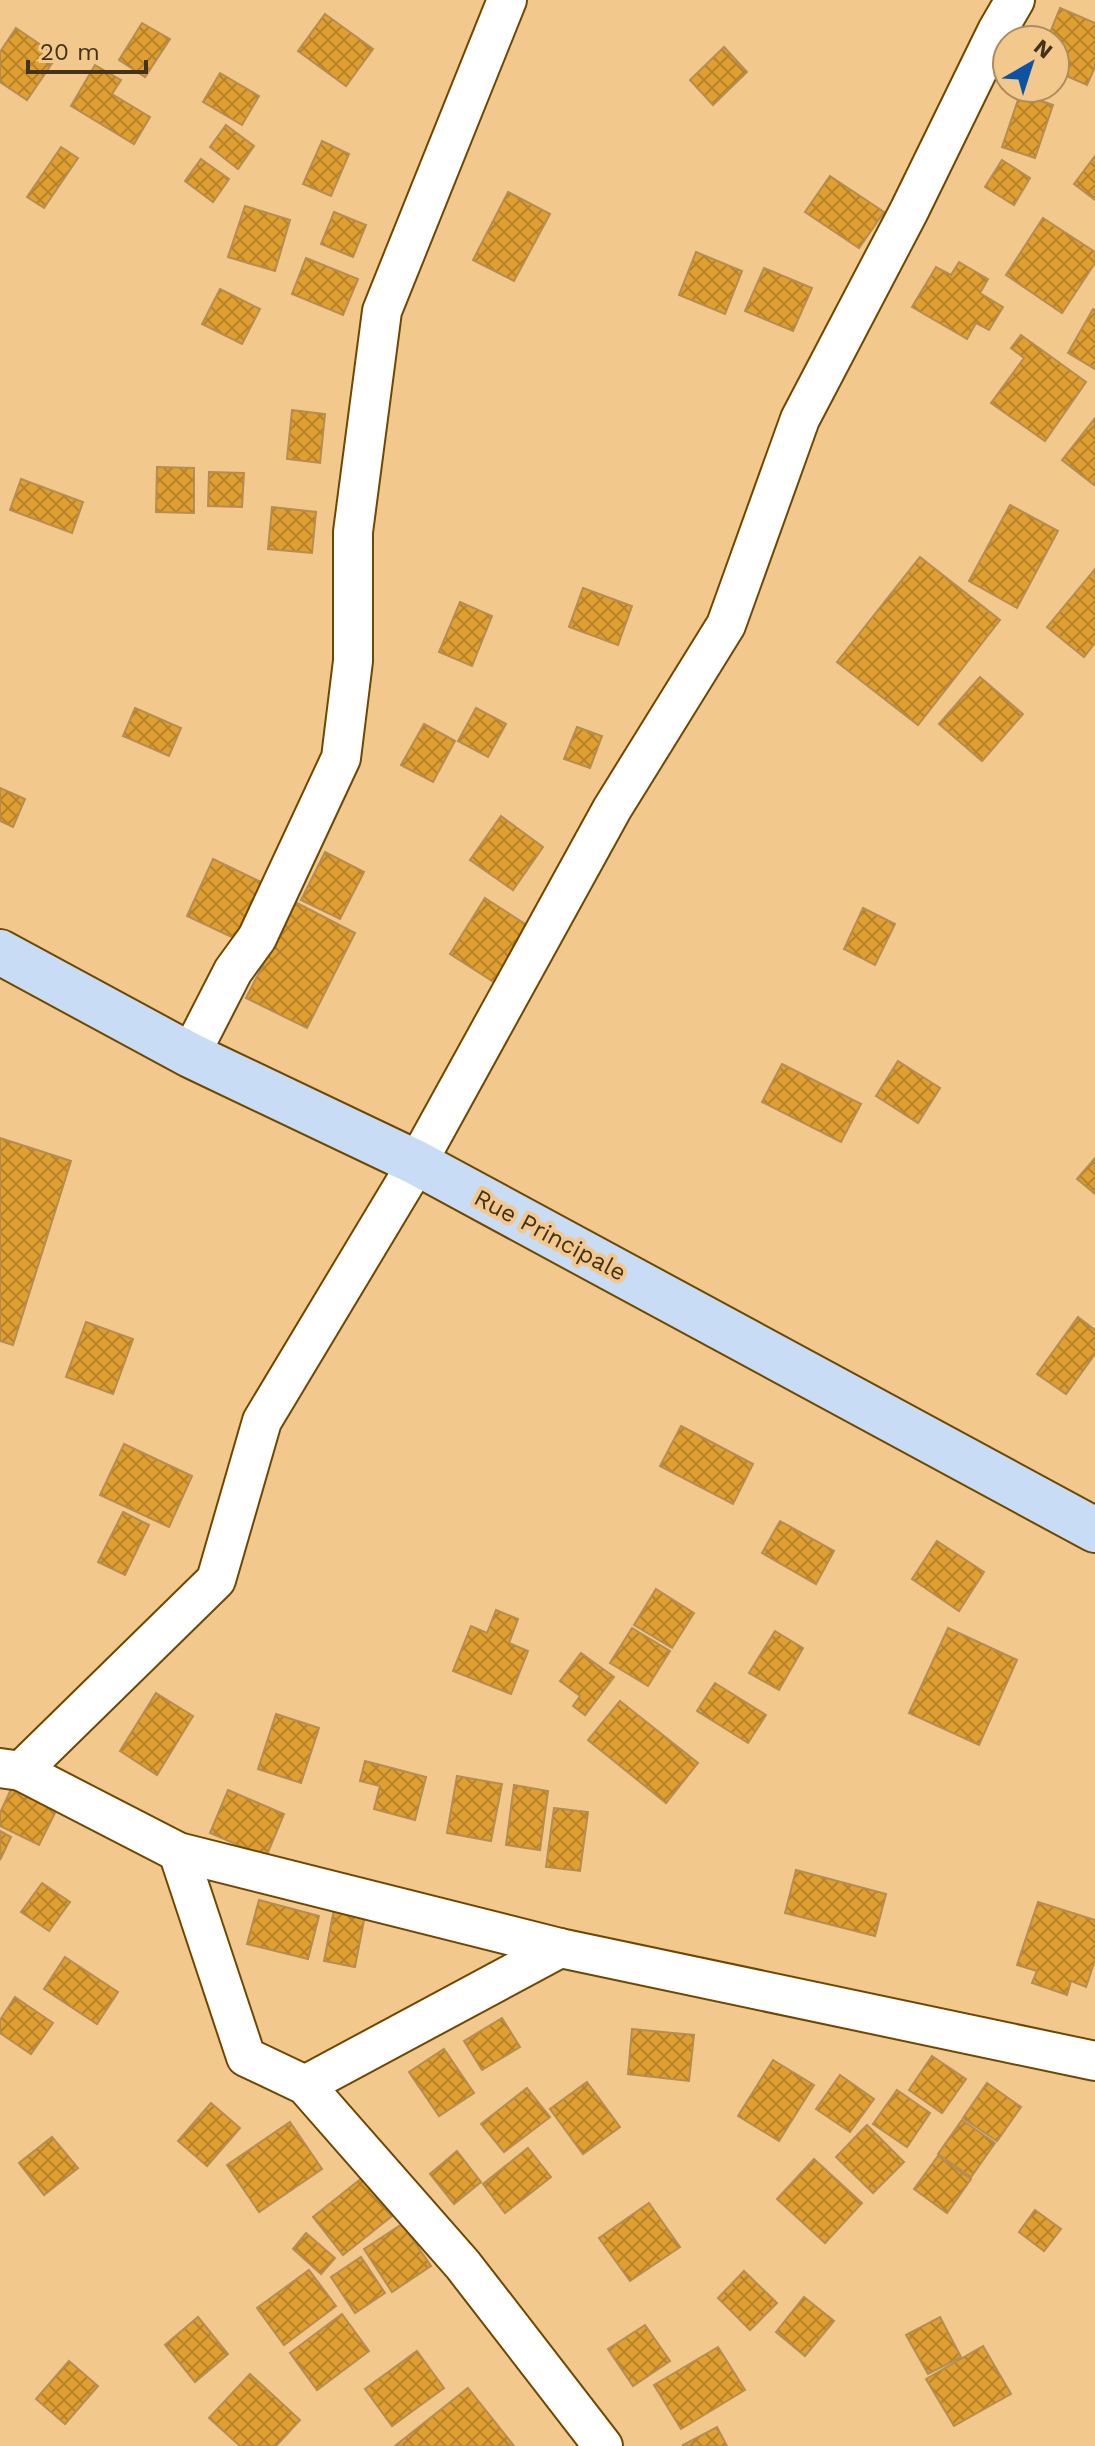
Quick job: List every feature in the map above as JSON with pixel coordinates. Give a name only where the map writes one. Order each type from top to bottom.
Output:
[{"type":"main road","name":"Rue Principale","points":[[0,952],[190,1055],[417,1163],[1095,1530]]},
{"type":"street","points":[[190,1055],[233,971],[257,938],[341,758],[353,661],[353,532],[382,311],[507,0]]},
{"type":"street","points":[[1015,0],[868,293],[800,419],[726,625],[612,809],[417,1163],[262,1421],[216,1580],[10,1770],[178,1852],[560,1948],[1095,2061]]},
{"type":"street","points":[[178,1852],[246,2057],[305,2085],[463,2265],[603,2446]]},
{"type":"street","points":[[305,2085],[560,1948]]},
{"type":"building","points":[[1060,8],[1095,23],[1095,67],[1087,85],[1071,78],[1071,24],[1054,24]]},
{"type":"building","points":[[325,14],[373,49],[346,86],[298,51]]},
{"type":"building","points":[[142,23],[170,39],[145,77],[119,60]]},
{"type":"building","points":[[16,28],[57,56],[27,100],[0,82],[0,52]]},
{"type":"building","points":[[724,47],[747,72],[713,105],[690,80]]},
{"type":"building","points":[[95,65],[121,80],[112,94],[150,117],[134,144],[71,106]]},
{"type":"building","points":[[220,73],[259,96],[242,125],[203,102]]},
{"type":"building","points":[[1017,104],[1053,105],[1035,158],[1002,147]]},
{"type":"building","points":[[226,125],[254,146],[238,169],[210,147]]},
{"type":"building","points":[[322,141],[349,154],[331,196],[303,184]]},
{"type":"building","points":[[61,147],[78,158],[44,208],[27,197]]},
{"type":"building","points":[[1095,156],[1095,200],[1074,184]]},
{"type":"building","points":[[201,159],[229,179],[213,202],[185,181]]},
{"type":"building","points":[[1002,160],[1030,178],[1014,205],[985,187]]},
{"type":"building","points":[[830,176],[884,212],[859,248],[805,212]]},
{"type":"building","points":[[508,192],[550,214],[514,281],[473,260]]},
{"type":"building","points":[[245,206],[290,220],[275,271],[228,257]]},
{"type":"building","points":[[334,212],[366,225],[353,257],[321,244]]},
{"type":"building","points":[[1043,218],[1095,252],[1095,263],[1062,313],[1006,275]]},
{"type":"building","points":[[696,252],[742,271],[725,314],[679,295]]},
{"type":"building","points":[[306,258],[358,279],[343,315],[292,294]]},
{"type":"building","points":[[959,262],[988,279],[980,293],[1003,307],[989,330],[976,323],[967,339],[912,307],[936,267],[951,275]]},
{"type":"building","points":[[764,268],[812,288],[793,331],[745,311]]},
{"type":"building","points":[[220,289],[260,309],[242,344],[202,324]]},
{"type":"building","points":[[1095,310],[1095,369],[1068,353]]},
{"type":"building","points":[[1021,335],[1086,382],[1045,441],[991,403],[1024,358],[1011,348]]},
{"type":"building","points":[[292,410],[325,414],[320,463],[287,459]]},
{"type":"building","points":[[1095,418],[1095,483],[1094,485],[1062,460]]},
{"type":"building","points":[[157,467],[194,468],[194,513],[156,512]]},
{"type":"building","points":[[209,472],[244,473],[242,507],[208,506]]},
{"type":"building","points":[[21,479],[83,502],[72,533],[10,510]]},
{"type":"building","points":[[1010,505],[1058,531],[1017,608],[969,581]]},
{"type":"building","points":[[272,507],[316,512],[312,553],[268,549]]},
{"type":"building","points":[[920,557],[1000,620],[918,725],[837,662]]},
{"type":"building","points":[[1095,569],[1095,643],[1084,657],[1047,627]]},
{"type":"building","points":[[583,588],[632,606],[618,645],[569,627]]},
{"type":"building","points":[[460,602],[492,616],[472,666],[439,652]]},
{"type":"building","points":[[980,677],[1023,714],[982,761],[939,724]]},
{"type":"building","points":[[135,708],[181,728],[169,756],[123,736]]},
{"type":"building","points":[[476,708],[506,724],[488,757],[458,741]]},
{"type":"building","points":[[424,724],[455,741],[433,782],[401,765]]},
{"type":"building","points":[[577,727],[602,736],[590,768],[564,759]]},
{"type":"building","points":[[0,788],[25,799],[13,827],[0,821]]},
{"type":"building","points":[[501,816],[543,847],[513,890],[470,860]]},
{"type":"building","points":[[325,852],[364,872],[340,919],[301,900]]},
{"type":"building","points":[[213,859],[265,884],[238,940],[187,916]]},
{"type":"building","points":[[485,898],[536,931],[500,986],[450,954]]},
{"type":"building","points":[[295,902],[355,933],[307,1028],[246,998]]},
{"type":"building","points":[[863,908],[895,924],[875,965],[844,949]]},
{"type":"building","points":[[898,1061],[940,1088],[918,1123],[876,1096]]},
{"type":"building","points":[[782,1064],[861,1104],[841,1142],[762,1102]]},
{"type":"building","points":[[0,1138],[71,1161],[13,1345],[0,1341]]},
{"type":"building","points":[[1095,1158],[1095,1194],[1077,1179]]},
{"type":"building","points":[[1078,1317],[1095,1330],[1095,1354],[1066,1394],[1037,1374]]},
{"type":"building","points":[[86,1322],[133,1339],[113,1394],[66,1377]]},
{"type":"building","points":[[681,1426],[753,1464],[733,1504],[660,1466]]},
{"type":"building","points":[[124,1444],[192,1476],[169,1527],[100,1495]]},
{"type":"building","points":[[123,1512],[149,1525],[125,1575],[98,1562]]},
{"type":"building","points":[[780,1521],[834,1551],[816,1584],[762,1553]]},
{"type":"building","points":[[937,1541],[984,1572],[959,1611],[912,1579]]},
{"type":"building","points":[[656,1589],[694,1613],[672,1648],[634,1625]]},
{"type":"building","points":[[496,1610],[518,1619],[509,1643],[528,1651],[511,1694],[453,1671],[471,1626],[487,1633]]},
{"type":"building","points":[[632,1628],[670,1651],[648,1686],[610,1663]]},
{"type":"building","points":[[948,1628],[1017,1660],[979,1745],[909,1713]]},
{"type":"building","points":[[775,1631],[803,1648],[779,1690],[749,1673]]},
{"type":"building","points":[[581,1653],[614,1677],[585,1715],[573,1706],[580,1696],[560,1681]]},
{"type":"building","points":[[715,1683],[766,1715],[748,1743],[697,1711]]},
{"type":"building","points":[[156,1693],[193,1716],[157,1775],[120,1751]]},
{"type":"building","points":[[620,1701],[698,1763],[666,1803],[588,1740]]},
{"type":"building","points":[[276,1714],[319,1728],[301,1783],[258,1769]]},
{"type":"building","points":[[365,1761],[426,1777],[415,1820],[374,1809],[380,1786],[360,1781]]},
{"type":"building","points":[[457,1776],[502,1784],[491,1841],[447,1833]]},
{"type":"building","points":[[514,1785],[548,1791],[540,1850],[506,1845]]},
{"type":"building","points":[[12,1787],[57,1809],[39,1845],[0,1826],[0,1813]]},
{"type":"building","points":[[228,1790],[284,1814],[266,1857],[210,1833]]},
{"type":"building","points":[[554,1808],[588,1812],[580,1871],[546,1867]]},
{"type":"building","points":[[0,1831],[11,1837],[0,1860]]},
{"type":"building","points":[[796,1870],[886,1894],[875,1936],[785,1913]]},
{"type":"building","points":[[42,1883],[70,1902],[49,1931],[21,1912]]},
{"type":"building","points":[[259,1900],[319,1916],[308,1959],[247,1944]]},
{"type":"building","points":[[1038,1902],[1095,1920],[1095,1960],[1086,1987],[1071,1981],[1067,1995],[1032,1983],[1037,1971],[1017,1965]]},
{"type":"building","points":[[334,1909],[365,1915],[355,1967],[324,1961]]},
{"type":"building","points":[[65,1957],[118,1992],[97,2024],[44,1989]]},
{"type":"building","points":[[15,1997],[53,2023],[31,2054],[0,2033],[0,2020]]},
{"type":"building","points":[[502,2018],[520,2047],[482,2070],[464,2041]]},
{"type":"building","points":[[632,2029],[694,2035],[689,2081],[628,2074]]},
{"type":"building","points":[[444,2049],[474,2093],[439,2116],[409,2072]]},
{"type":"building","points":[[932,2056],[966,2079],[942,2113],[909,2090]]},
{"type":"building","points":[[773,2060],[814,2085],[779,2141],[738,2116]]},
{"type":"building","points":[[840,2075],[874,2099],[850,2132],[816,2109]]},
{"type":"building","points":[[587,2082],[620,2127],[583,2154],[550,2109]]},
{"type":"building","points":[[987,2083],[1021,2107],[997,2141],[963,2118]]},
{"type":"building","points":[[527,2088],[550,2117],[504,2152],[481,2124]]},
{"type":"building","points":[[897,2090],[930,2113],[907,2147],[873,2124]]},
{"type":"building","points":[[211,2103],[240,2128],[207,2166],[178,2141]]},
{"type":"building","points":[[962,2120],[995,2143],[971,2177],[938,2154]]},
{"type":"building","points":[[290,2122],[322,2169],[259,2212],[227,2165]]},
{"type":"building","points":[[867,2125],[904,2162],[873,2193],[836,2157]]},
{"type":"building","points":[[52,2137],[78,2168],[44,2195],[19,2163]]},
{"type":"building","points":[[528,2148],[551,2177],[505,2213],[483,2184]]},
{"type":"building","points":[[457,2151],[481,2182],[454,2204],[430,2174]]},
{"type":"building","points":[[938,2156],[971,2179],[947,2213],[914,2189]]},
{"type":"building","points":[[814,2159],[862,2203],[825,2243],[777,2199]]},
{"type":"building","points":[[362,2178],[392,2216],[343,2255],[313,2217]]},
{"type":"building","points":[[649,2203],[680,2247],[630,2281],[599,2238]]},
{"type":"building","points":[[1035,2210],[1061,2229],[1044,2251],[1019,2232]]},
{"type":"building","points":[[402,2224],[431,2266],[392,2292],[364,2249]]},
{"type":"building","points":[[306,2233],[335,2258],[321,2274],[293,2249]]},
{"type":"building","points":[[361,2257],[385,2293],[355,2313],[331,2277]]},
{"type":"building","points":[[309,2270],[336,2306],[284,2345],[257,2308]]},
{"type":"building","points":[[744,2271],[777,2303],[750,2330],[718,2298]]},
{"type":"building","points":[[804,2297],[834,2321],[805,2356],[776,2332]]},
{"type":"building","points":[[342,2314],[369,2351],[317,2390],[290,2353]]},
{"type":"building","points":[[198,2317],[228,2354],[195,2382],[165,2345]]},
{"type":"building","points":[[940,2317],[961,2357],[928,2374],[906,2335]]},
{"type":"building","points":[[645,2325],[670,2361],[633,2386],[608,2349]]},
{"type":"building","points":[[983,2346],[1011,2394],[954,2426],[926,2379]]},
{"type":"building","points":[[718,2347],[745,2390],[681,2429],[654,2385]]},
{"type":"building","points":[[417,2351],[444,2388],[392,2426],[365,2389]]},
{"type":"building","points":[[69,2361],[98,2386],[65,2424],[36,2399]]},
{"type":"building","points":[[250,2374],[300,2420],[276,2446],[240,2446],[209,2418]]},
{"type":"building","points":[[468,2388],[514,2446],[395,2446]]},
{"type":"building","points":[[717,2427],[727,2446],[683,2445]]}]
